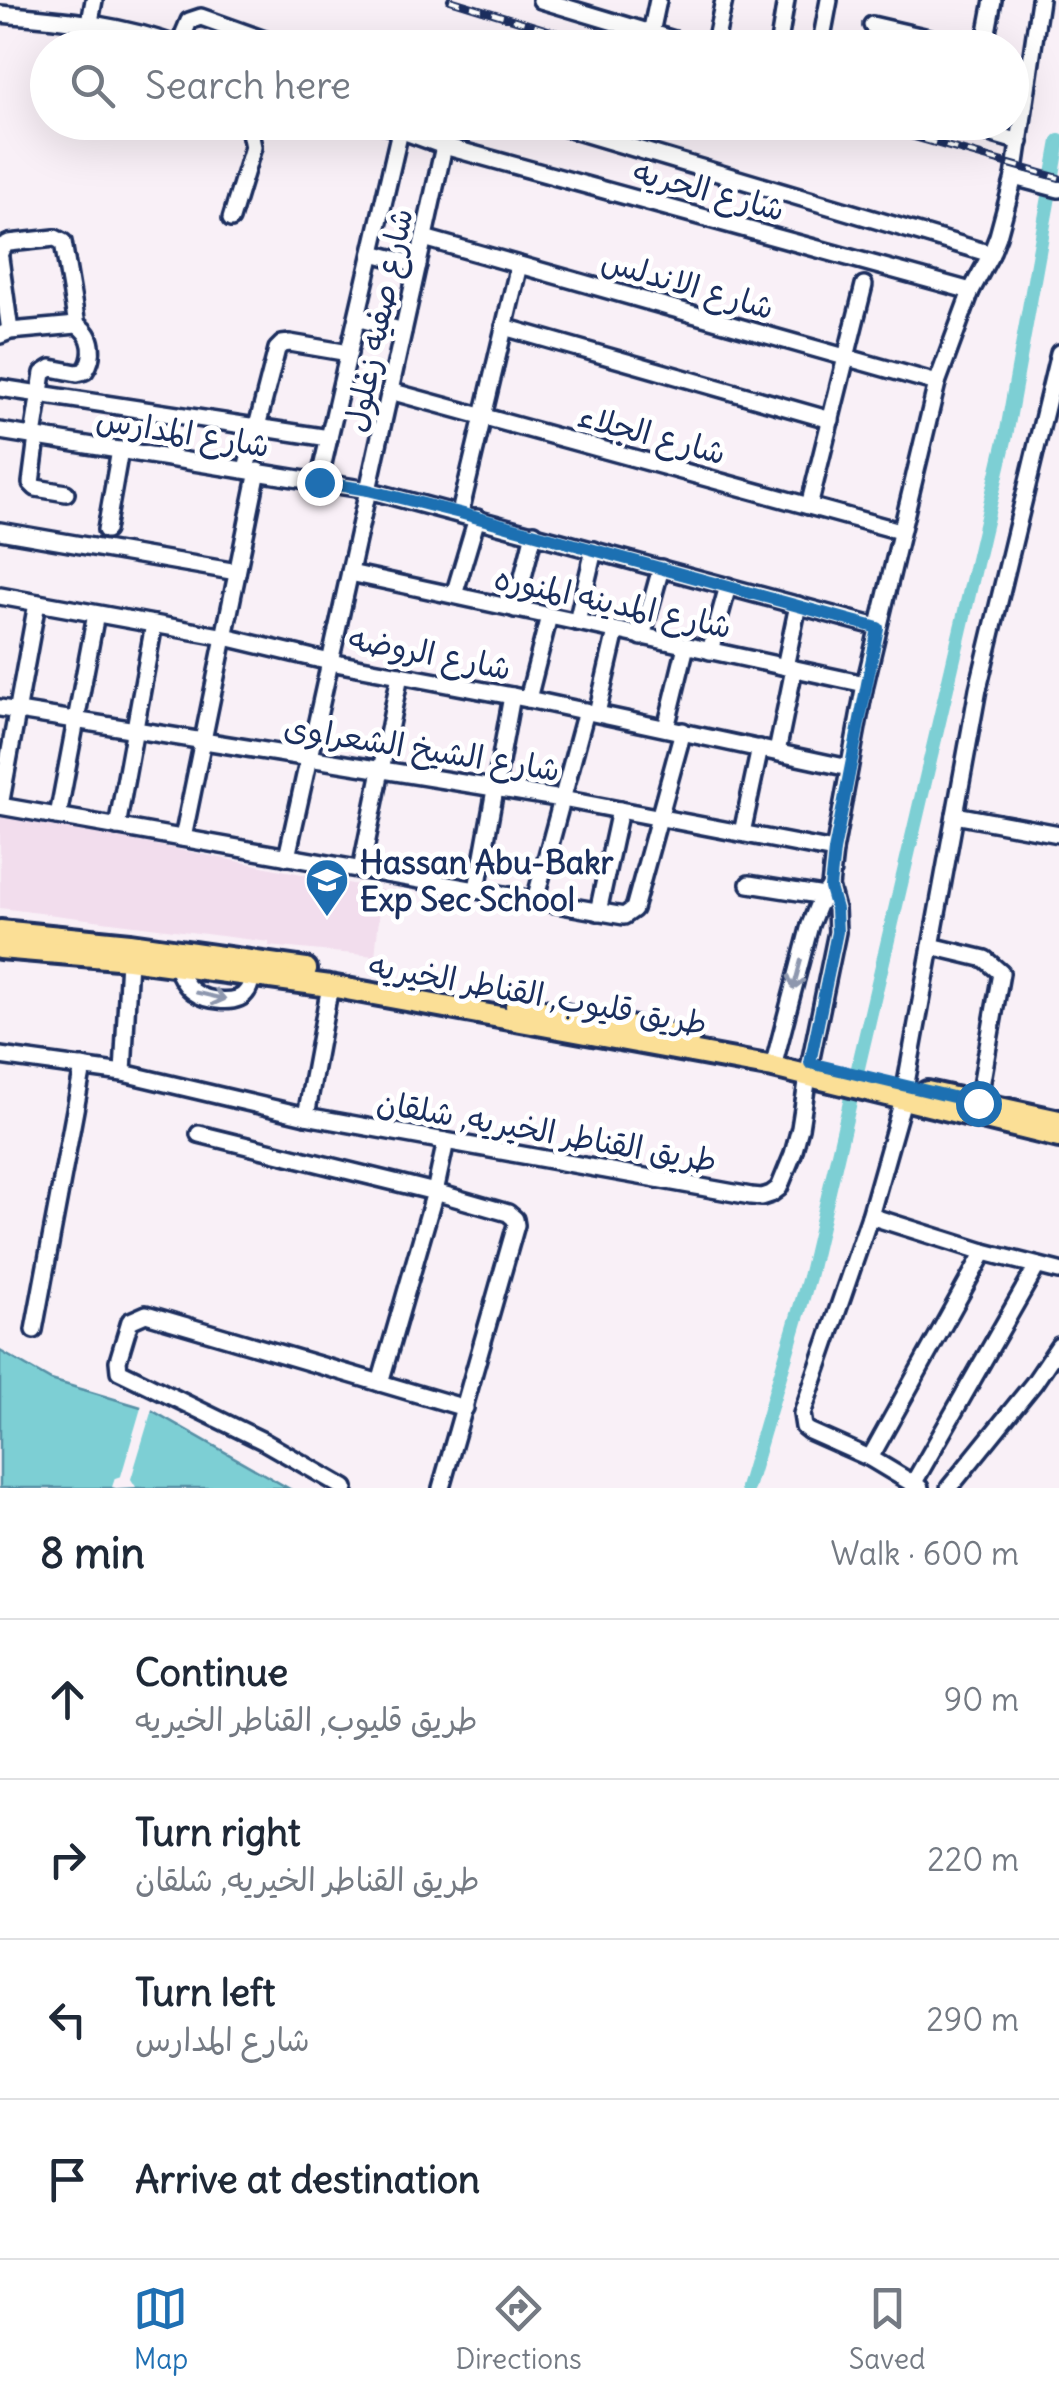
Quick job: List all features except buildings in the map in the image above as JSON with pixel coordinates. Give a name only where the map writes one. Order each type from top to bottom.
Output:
[{"type":"main road","name":"طريق قليوب, القناطر الخيريه","points":[[0,931],[628,1026],[870,1084],[1059,1136]]},
{"type":"main road","name":"طريق قليوب, القناطر الخيريه","points":[[0,948],[130,952],[176,965],[253,968],[330,986],[774,1061]]},
{"type":"main road","name":"طريق قليوب, القناطر الخيريه","points":[[904,1093],[978,1103],[1059,1121]]},
{"type":"street","points":[[90,22],[94,0]]},
{"type":"street","points":[[541,0],[592,7],[644,30]]},
{"type":"street","points":[[652,30],[658,0]]},
{"type":"street","points":[[718,30],[724,0]]},
{"type":"street","points":[[781,30],[786,0]]},
{"type":"street","points":[[823,30],[829,0]]},
{"type":"street","points":[[987,30],[993,0]]},
{"type":"street","name":"طريق القناطر الخيريه, شلقان","points":[[1029,52],[1040,0]]},
{"type":"street","points":[[0,14],[90,22],[130,30]]},
{"type":"street","points":[[187,30],[189,22],[200,17],[236,30]]},
{"type":"street","points":[[872,25],[894,30]]},
{"type":"street","points":[[231,219],[252,140]]},
{"type":"street","points":[[319,482],[398,140]]},
{"type":"street","name":"شارع الحريه","points":[[426,140],[971,290]]},
{"type":"street","points":[[607,140],[991,254]]},
{"type":"street","points":[[1013,140],[1020,142]]},
{"type":"street","name":"طريق القناطر الخيريه, شلقان","points":[[774,1061],[810,925],[827,892],[865,684],[936,382],[1020,179],[1020,142]]},
{"type":"street","name":"شارع صفيه زغلول","points":[[288,857],[444,146]]},
{"type":"street","points":[[1020,179],[1059,189]]},
{"type":"street","points":[[66,493],[31,484],[43,374],[51,368],[81,373],[87,368],[90,338],[77,325],[5,333],[0,255],[3,246],[55,238],[63,242],[77,325]]},
{"type":"street","name":"شارع الاندلس","points":[[424,238],[936,382]]},
{"type":"street","points":[[372,254],[418,265]]},
{"type":"street","points":[[460,513],[519,265]]},
{"type":"street","points":[[809,506],[864,285]]},
{"type":"street","points":[[357,318],[404,331]]},
{"type":"street","points":[[504,326],[831,420]]},
{"type":"street","points":[[184,838],[237,572],[257,428],[277,349],[290,343],[349,353]]},
{"type":"street","points":[[1037,1266],[917,1486],[870,1458],[804,1427],[802,1414],[870,1216],[904,1093],[978,689],[1051,419],[1059,353]]},
{"type":"street","points":[[0,388],[329,438]]},
{"type":"street","name":"شارع الجلاء","points":[[390,391],[900,531]]},
{"type":"street","name":"شارع المدارس","points":[[0,433],[368,490],[878,628]]},
{"type":"street","points":[[106,530],[120,450]]},
{"type":"street","points":[[454,596],[477,518]]},
{"type":"street","points":[[0,531],[237,572]]},
{"type":"street","points":[[515,609],[534,533]]},
{"type":"street","points":[[577,622],[594,550]]},
{"type":"street","points":[[642,636],[661,568]]},
{"type":"street","name":"شارع المدينه المنوره","points":[[350,573],[865,684]]},
{"type":"street","points":[[710,651],[728,586]]},
{"type":"street","name":"شارع الروضه","points":[[0,596],[592,712],[850,768]]},
{"type":"street","points":[[37,603],[0,806],[624,916],[634,909],[660,817],[686,646]]},
{"type":"street","points":[[777,752],[798,605]]},
{"type":"street","points":[[58,816],[96,614]]},
{"type":"street","points":[[477,889],[496,788],[520,698],[548,616]]},
{"type":"street","points":[[118,826],[154,624]]},
{"type":"street","points":[[535,900],[562,799],[616,631]]},
{"type":"street","points":[[362,870],[400,675]]},
{"type":"street","name":"شارع الشيخ الشعراوى","points":[[0,708],[562,799],[834,851]]},
{"type":"street","points":[[742,833],[760,748]]},
{"type":"street","points":[[598,912],[620,810]]},
{"type":"street","points":[[955,815],[1059,834]]},
{"type":"street","points":[[749,884],[827,892]]},
{"type":"street","name":"طريق القناطر الخيريه, شلقان","points":[[0,1056],[123,1073],[306,1116],[762,1197],[779,1188],[784,1180],[817,1071],[837,932],[836,909],[827,892]]},
{"type":"street","points":[[931,946],[984,958],[1001,973],[978,1103]]},
{"type":"street","points":[[123,1073],[130,952]]},
{"type":"street","points":[[176,965],[187,986],[204,998],[232,1000],[248,990],[253,968]]},
{"type":"street","points":[[306,1116],[330,986]]},
{"type":"street","points":[[34,1330],[83,1067]]},
{"type":"street","points":[[198,1134],[508,1212],[516,1222],[441,1488]]},
{"type":"street","points":[[380,1383],[446,1141]]},
{"type":"street","points":[[870,1216],[1059,1271]]},
{"type":"street","points":[[870,1458],[984,1252]]},
{"type":"street","points":[[346,1488],[119,1371],[118,1361],[130,1321],[146,1314],[465,1408]]},
{"type":"street","points":[[949,1488],[1059,1346]]},
{"type":"shaded area","points":[[0,814],[382,890],[375,956],[269,946],[269,942],[0,908]]},
{"type":"water","points":[[0,1351],[51,1380],[151,1410],[288,1488],[0,1488]]},
{"type":"pier","points":[[143,1401],[153,1406],[131,1479],[136,1487],[112,1487],[115,1478],[121,1476]]},
{"type":"waterway","points":[[747,1488],[809,1277],[1006,436],[1059,141]]},
{"type":"railway","points":[[450,0],[548,30]]},
{"type":"railway","points":[[925,140],[1059,178]]},
{"type":"place","name":"Hassan Abu-Bakr Exp Sec School","points":[[327,918]]},
{"type":"route","points":[[319,482],[460,513],[878,628],[834,851],[830,888],[837,932],[810,1063],[978,1103]]}]
